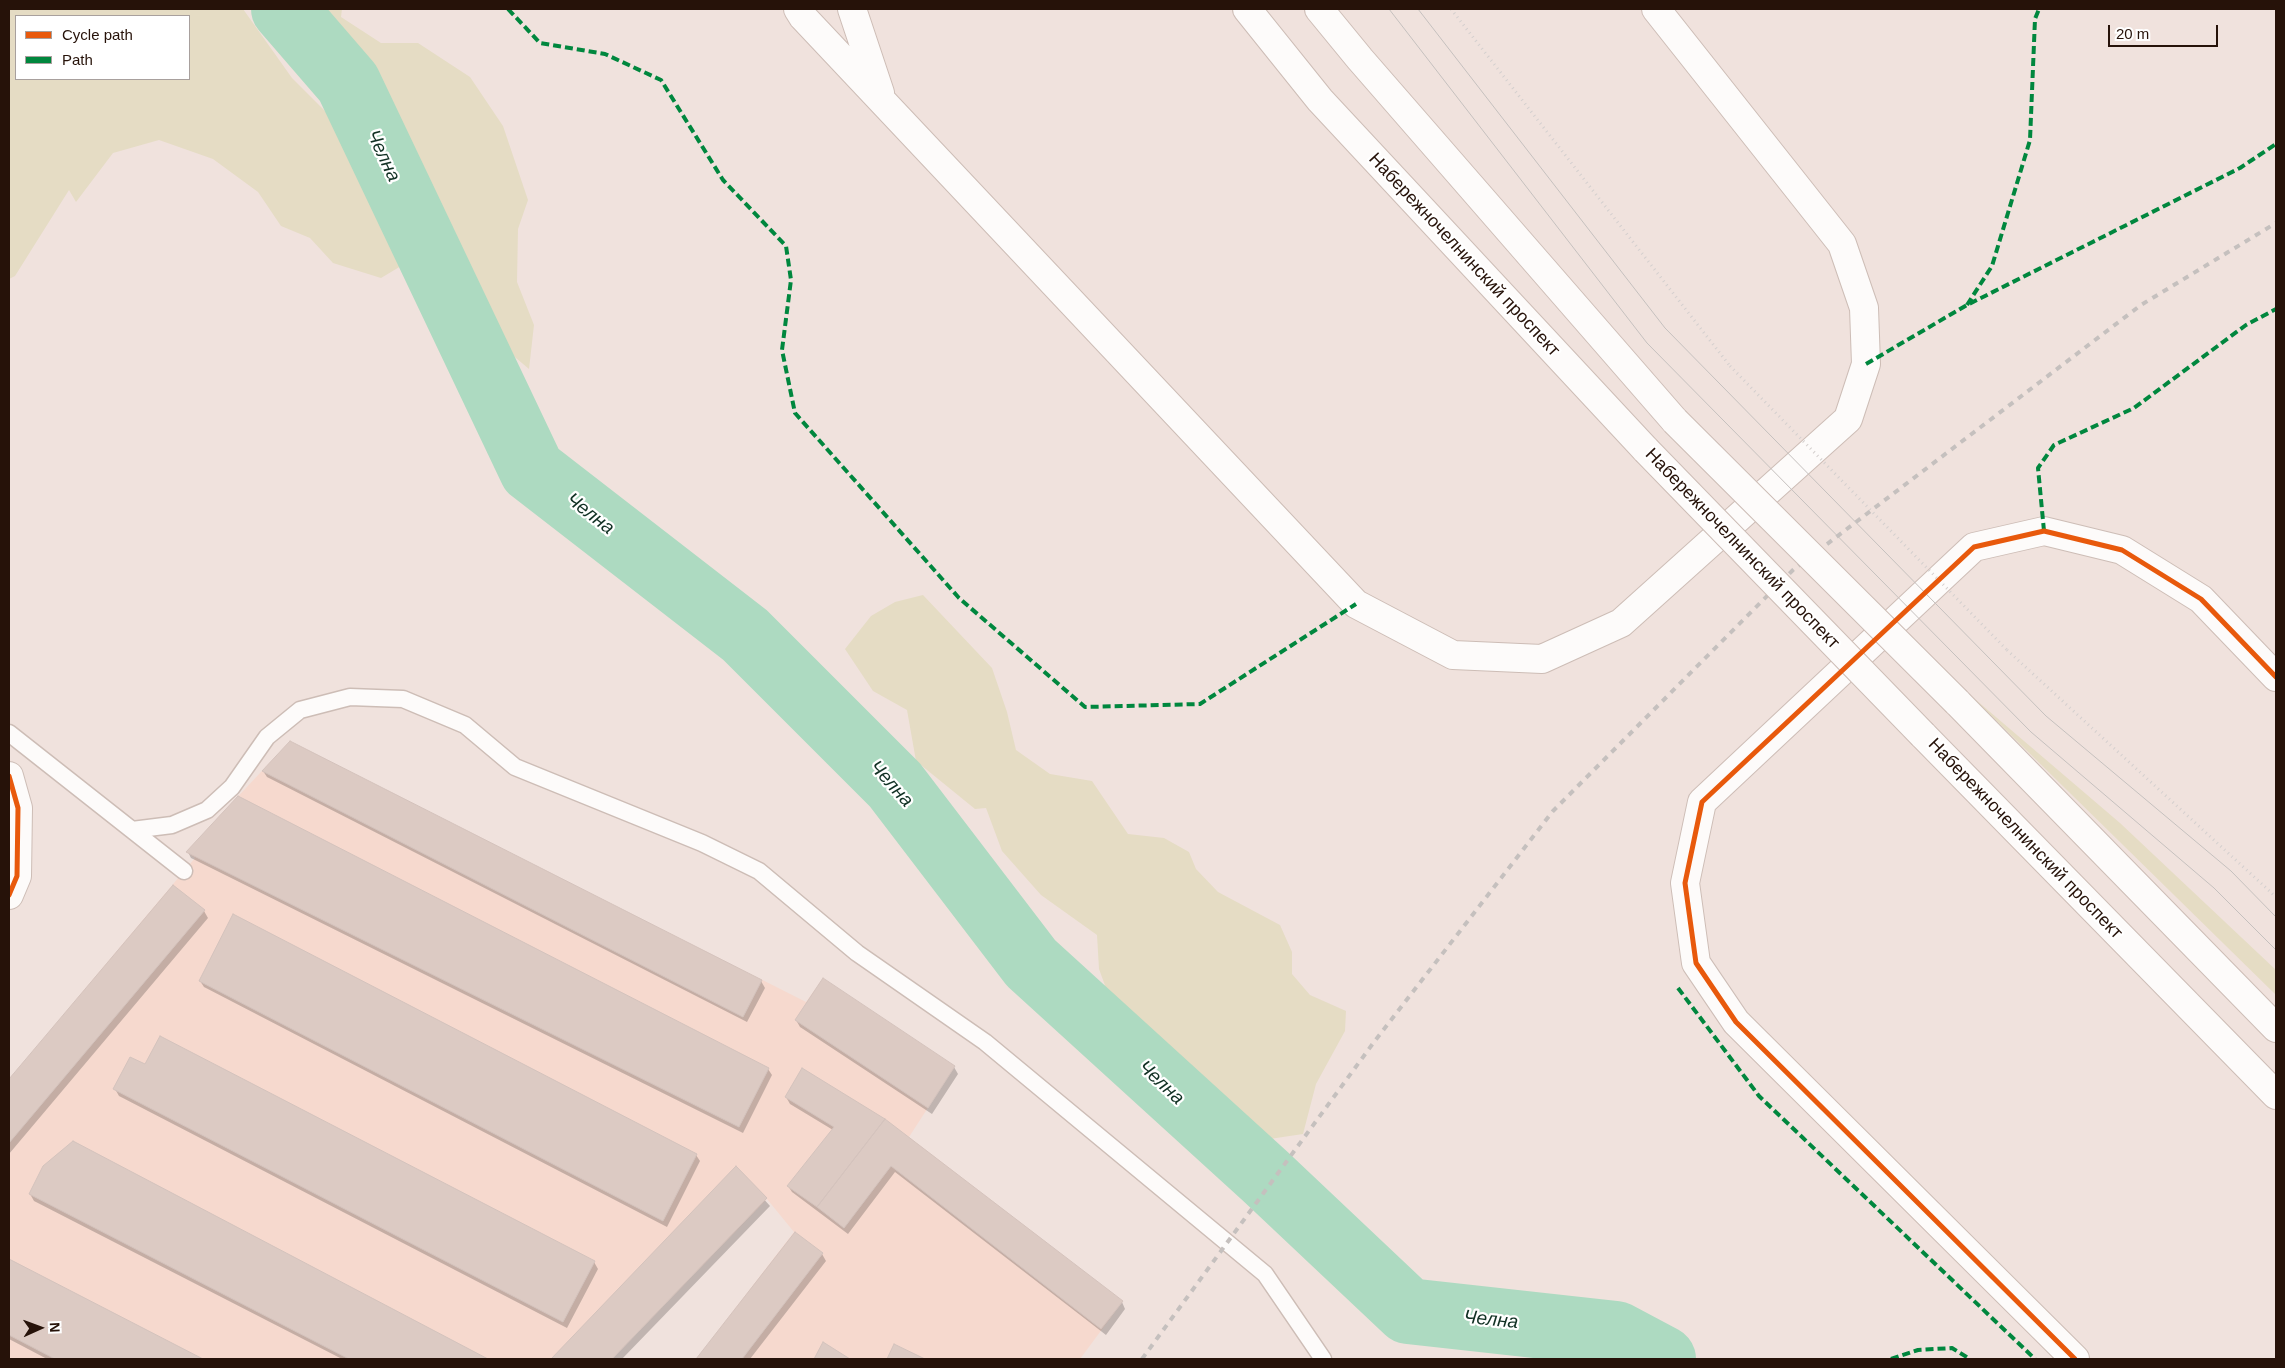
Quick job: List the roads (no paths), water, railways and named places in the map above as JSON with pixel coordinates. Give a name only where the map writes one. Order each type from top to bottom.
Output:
[{"type":"main road","points":[[798,9],[803,17],[1356,604],[1453,655],[1542,659],[1621,623],[1848,419],[1866,364],[1864,308],[1842,244],[1656,9]]},
{"type":"main road","points":[[852,9],[882,99]]},
{"type":"main road","name":"Набережночелнинский проспект","points":[[1247,9],[1320,100],[1646,450],[2276,1095]]},
{"type":"main road","points":[[1319,9],[1360,59],[1675,421],[1957,702],[2276,1028]]},
{"type":"main road","points":[[2075,1359],[1736,1022],[1696,963],[1685,883],[1702,802],[1974,546],[2044,531],[2122,550],[2201,599],[2276,677]]},
{"type":"main road","points":[[9,776],[18,808],[17,876],[9,895]]},
{"type":"lane","points":[[132,830],[172,825],[207,810],[232,787],[267,737],[300,710],[350,697],[403,699],[465,725],[515,767],[702,844],[759,871],[857,953],[985,1042],[1265,1274],[1323,1359]]},
{"type":"lane","points":[[9,733],[184,871]]},
{"type":"waterway","name":"Челна","points":[[284,9],[348,83],[532,470],[745,635],[895,785],[1031,963],[1266,1177],[1408,1311],[1616,1334],[1663,1359]]},
{"type":"tram line","points":[[1389,9],[1647,343],[2031,732],[2214,888],[2276,950]]},
{"type":"tram line","points":[[1418,9],[1665,328],[2046,716],[2231,871],[2276,917]]},
{"type":"railway","points":[[1142,1359],[1374,1042],[1553,811],[1793,570],[2141,305],[2276,223]]}]
